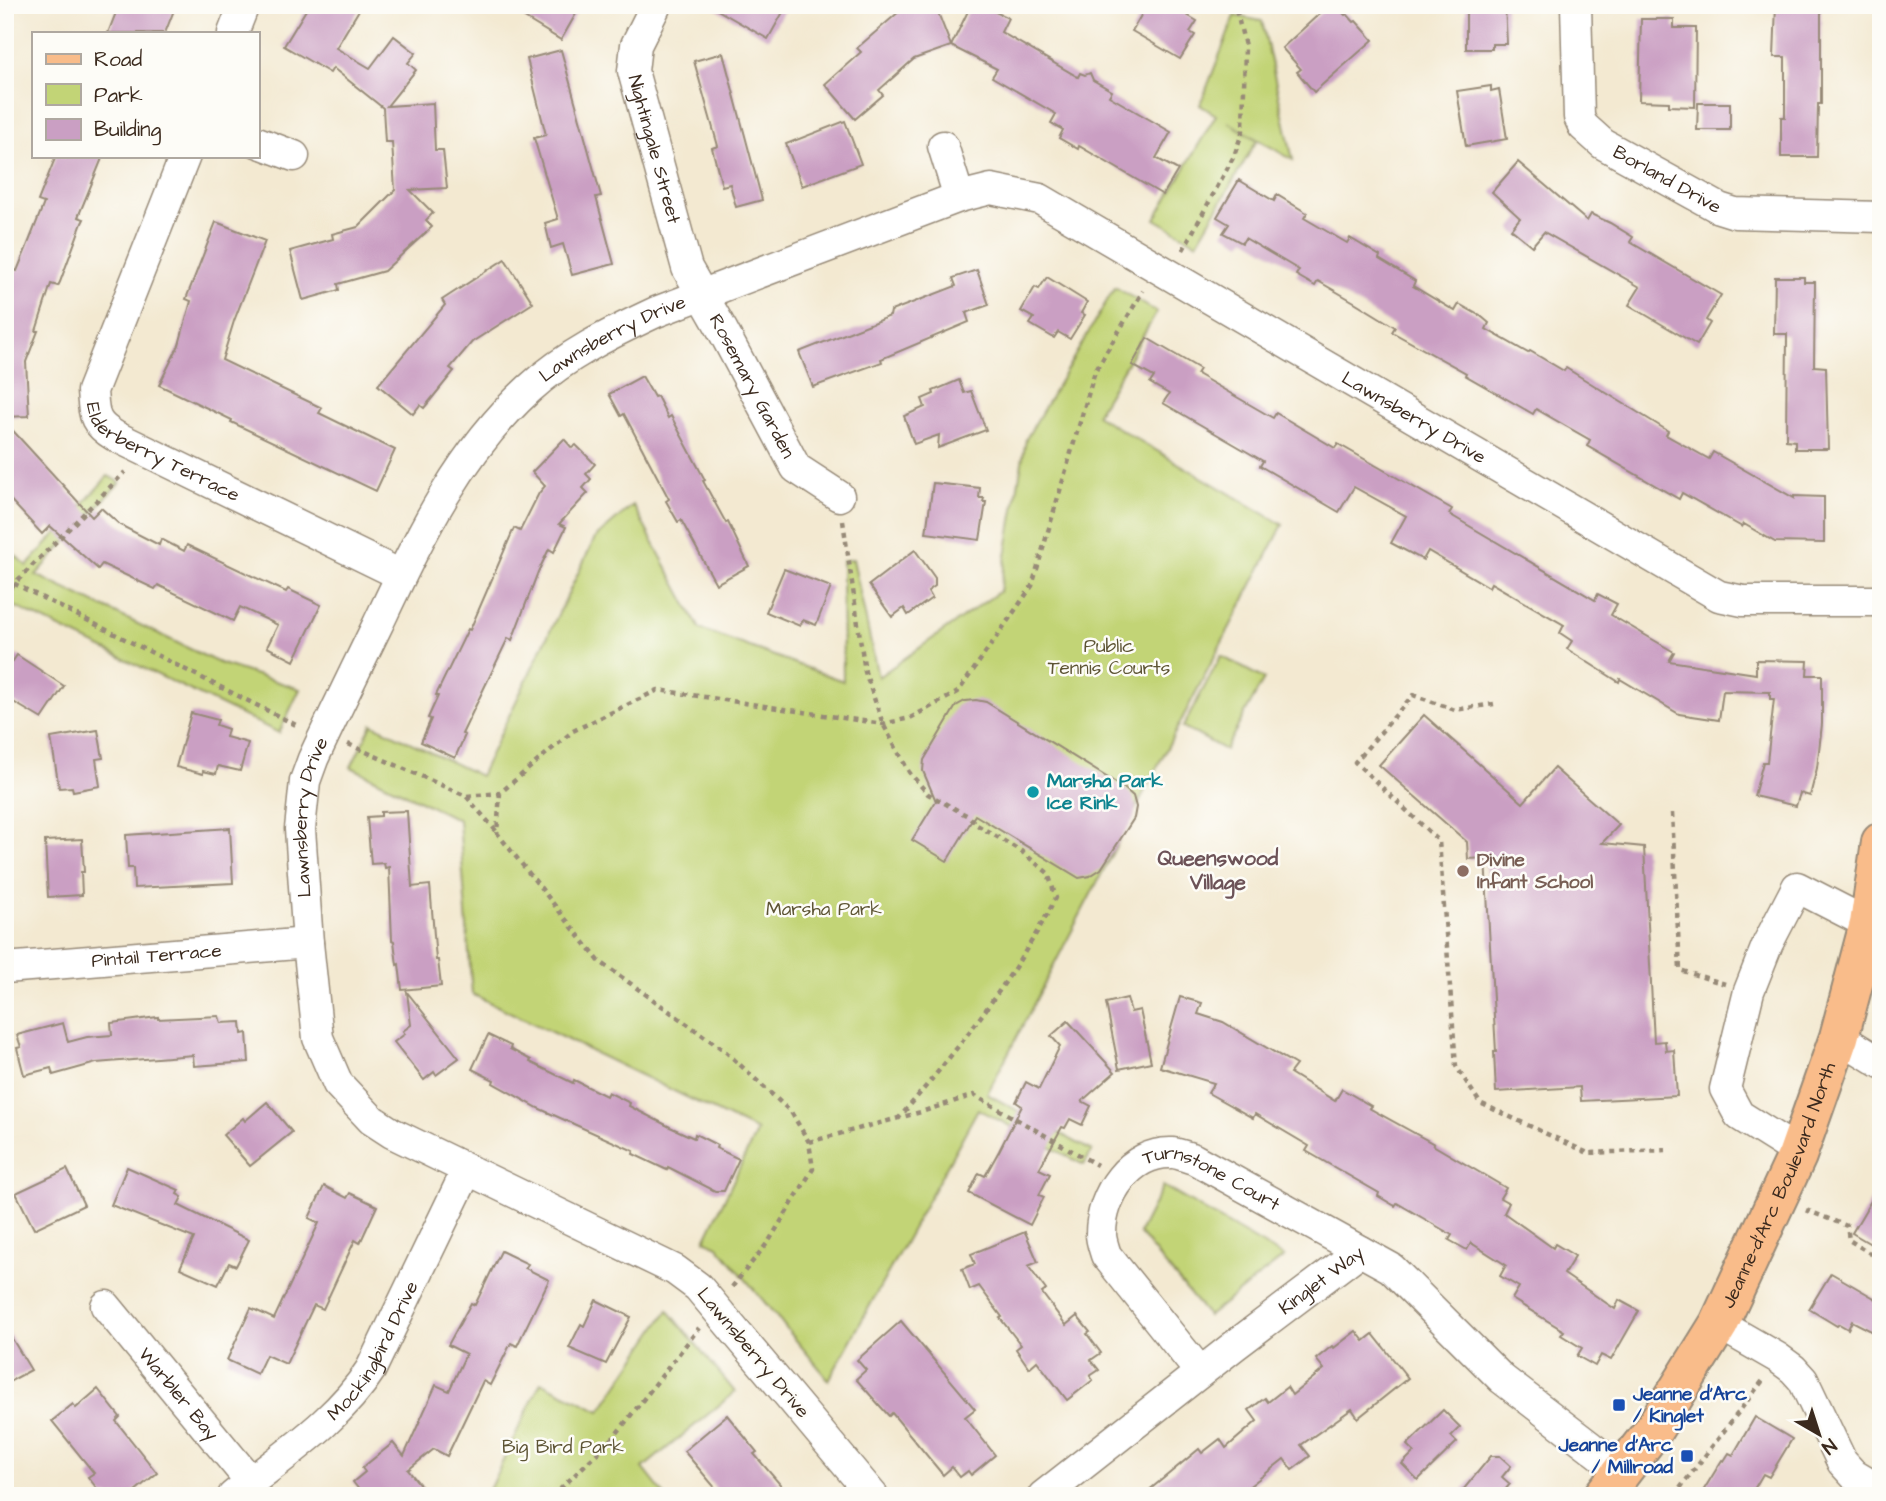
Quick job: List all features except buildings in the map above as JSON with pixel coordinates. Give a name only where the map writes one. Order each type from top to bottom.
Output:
[{"type":"main road","name":"Jeanne-d'Arc Boulevard North","points":[[1613,1483],[1652,1432],[1719,1324],[1779,1198],[1839,1037],[1869,924],[1881,842]]},
{"type":"street","points":[[233,32],[244,5]]},
{"type":"street","name":"Nightingale Street","points":[[656,5],[635,45],[633,71],[687,268],[701,294]]},
{"type":"street","name":"Borland Drive","points":[[1576,5],[1579,117],[1583,126],[1603,144],[1704,201],[1735,213],[1881,217]]},
{"type":"street","points":[[259,143],[294,156]]},
{"type":"street","points":[[943,146],[960,197]]},
{"type":"street","name":"Elderberry Terrace","points":[[184,158],[92,391],[94,417],[103,429],[145,451],[401,575]]},
{"type":"street","name":"Lawnsberry Drive","points":[[873,1496],[698,1287],[675,1270],[392,1133],[372,1120],[338,1084],[318,1038],[300,829],[305,781],[401,575],[457,471],[504,413],[531,387],[562,362],[608,334],[701,294],[960,197],[991,189],[1040,199],[1719,596],[1743,601],[1881,601]]},
{"type":"street","name":"Rosemary Garden","points":[[701,294],[796,468],[839,496]]},
{"type":"street","points":[[1798,1152],[1738,1115],[1725,1089],[1749,991],[1768,943],[1797,887],[1869,924]]},
{"type":"street","name":"Pintail Terrace","points":[[5,968],[308,943]]},
{"type":"street","points":[[1839,1037],[1881,1063]]},
{"type":"street","name":"Turnstone Court","points":[[1200,1372],[1106,1255],[1101,1235],[1104,1210],[1119,1178],[1138,1162],[1156,1155],[1173,1153],[1194,1159],[1360,1251]]},
{"type":"street","name":"Mockingbird Drive","points":[[242,1489],[336,1414],[356,1392],[372,1369],[467,1170]]},
{"type":"street","name":"Kinglet Way","points":[[1043,1496],[1200,1372],[1360,1251],[1391,1268],[1503,1380],[1613,1483]]},
{"type":"street","name":"Warbler Bay","points":[[106,1306],[242,1489]]},
{"type":"street","points":[[1719,1324],[1793,1369],[1803,1380],[1842,1462],[1854,1475],[1881,1491]]},
{"type":"path","points":[[1179,257],[1234,156],[1243,130],[1245,46],[1235,5]]},
{"type":"path","points":[[466,796],[500,793],[573,731],[658,690],[883,724],[910,718],[958,692],[1032,586],[1095,371],[1149,281]]},
{"type":"path","points":[[5,596],[145,451]]},
{"type":"path","points":[[839,496],[865,672],[883,724],[909,772],[928,794],[1021,851],[1048,873],[1056,898],[1034,940],[970,1033],[898,1119]]},
{"type":"path","points":[[5,579],[305,730]]},
{"type":"path","points":[[1494,704],[1455,710],[1413,695],[1354,762],[1439,841],[1456,1066],[1480,1103],[1588,1153],[1666,1150]]},
{"type":"path","points":[[343,742],[466,796],[598,961],[725,1051],[791,1112],[808,1142],[813,1169],[769,1241],[728,1292]]},
{"type":"path","points":[[497,833],[500,793]]},
{"type":"path","points":[[1672,813],[1680,970],[1749,991]]},
{"type":"path","points":[[808,1142],[898,1119],[974,1095],[1119,1178]]},
{"type":"path","points":[[1806,1210],[1847,1226],[1849,1240],[1881,1260]]},
{"type":"path","points":[[554,1496],[614,1437],[704,1321]]},
{"type":"path","points":[[1674,1496],[1777,1358]]},
{"type":"green space","points":[[1235,16],[1262,21],[1293,160],[1228,122],[1257,140],[1197,243],[1155,219],[1216,115],[1200,105]]},
{"type":"green space","name":"Marsha Park","points":[[1115,287],[1157,312],[1096,415],[1283,525],[987,1094],[1092,1151],[1084,1165],[978,1109],[829,1380],[718,1246],[705,1240],[757,1131],[472,994],[459,820],[351,767],[372,724],[480,776],[595,538],[633,505],[700,629],[843,681],[842,561],[853,559],[878,677],[1000,591],[1026,439]]},
{"type":"green space","points":[[108,476],[120,482],[36,575],[219,663],[300,689],[279,733],[10,604],[5,613],[5,546],[27,566]]},
{"type":"green space","points":[[1221,656],[1264,679],[1225,750],[1183,727]]},
{"type":"green space","points":[[1163,1186],[1284,1257],[1208,1316],[1139,1233]]},
{"type":"green space","name":"Big Bird Park","points":[[668,1310],[735,1392],[643,1468],[665,1496],[486,1496],[541,1382],[600,1411]]},
{"type":"place","name":"Marsha Park Ice Rink","points":[[1033,792]]},
{"type":"place","name":"Divine Infant School","points":[[1463,871]]},
{"type":"place","name":"Jeanne d'Arc / Kinglet","points":[[1619,1405]]},
{"type":"place","name":"Jeanne d'Arc / Millroad","points":[[1687,1456]]},
{"type":"district","name":"Queenswood Village","points":[[1218,870]]},
{"type":"park label","name":"Public Tennis Courts","points":[[1109,657]]}]
